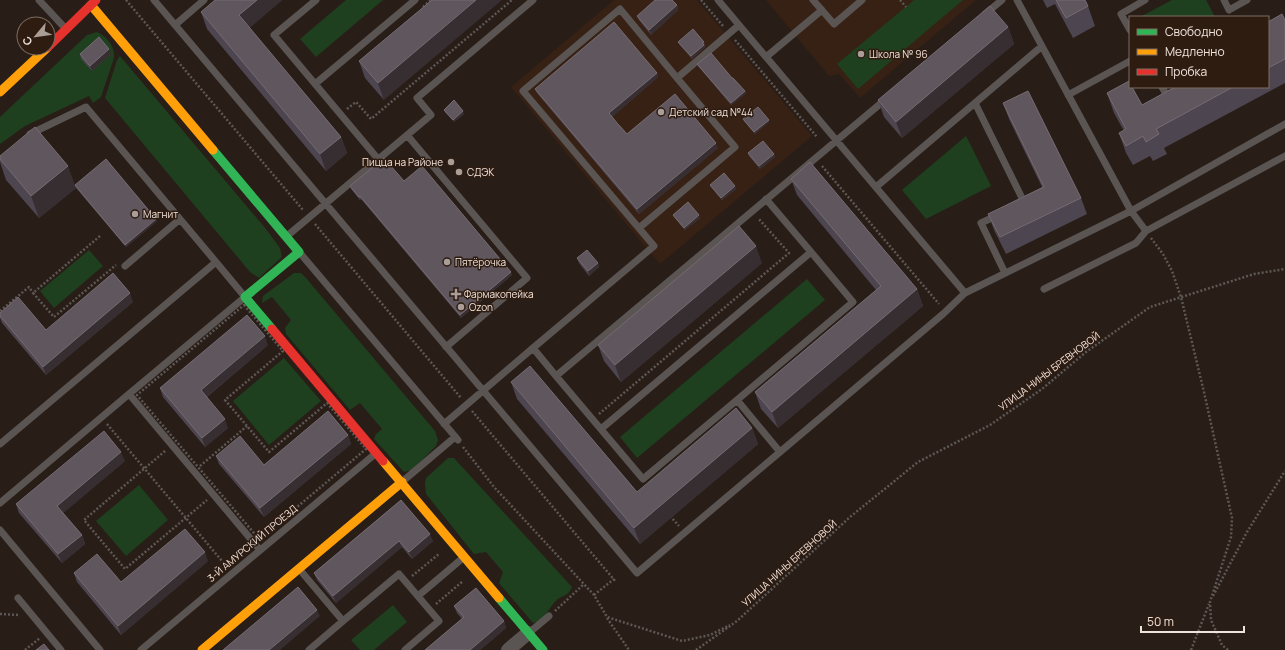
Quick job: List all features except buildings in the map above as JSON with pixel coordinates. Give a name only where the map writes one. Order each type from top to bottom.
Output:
[{"type":"street","points":[[56,39],[94,3],[299,252],[246,297],[543,650]]},
{"type":"street","points":[[0,92],[38,56]]},
{"type":"street","points":[[202,650],[402,482]]},
{"type":"street","points":[[508,650],[528,633]]},
{"type":"lane","points":[[39,0],[66,30]]},
{"type":"lane","points":[[154,0],[637,573],[946,312],[965,293],[1131,211],[1285,124]]},
{"type":"lane","points":[[175,25],[204,0]]},
{"type":"lane","points":[[316,0],[274,35],[378,159]]},
{"type":"lane","points":[[315,84],[415,0]]},
{"type":"lane","points":[[286,237],[431,115],[417,98],[532,0]]},
{"type":"lane","points":[[718,0],[965,293]]},
{"type":"lane","points":[[814,0],[834,24],[862,0]]},
{"type":"lane","points":[[978,20],[1002,0]]},
{"type":"lane","points":[[1017,0],[1131,211],[1146,231]]},
{"type":"lane","points":[[1129,28],[1121,14],[1145,0]]},
{"type":"lane","points":[[1224,0],[1232,16]]},
{"type":"lane","points":[[1229,10],[1247,0]]},
{"type":"lane","points":[[444,424],[654,246],[523,91],[620,10],[735,147],[639,228]]},
{"type":"lane","points":[[766,57],[822,10]]},
{"type":"lane","points":[[677,78],[739,25]]},
{"type":"lane","points":[[876,187],[1042,46]]},
{"type":"lane","points":[[1068,94],[1129,62]]},
{"type":"lane","points":[[1163,88],[1167,96],[1182,88]]},
{"type":"lane","points":[[556,376],[890,95]]},
{"type":"lane","points":[[975,103],[1024,202],[1017,206]]},
{"type":"lane","points":[[0,503],[246,297],[86,107],[24,137]]},
{"type":"lane","points":[[407,135],[527,278],[446,346]]},
{"type":"lane","points":[[1044,289],[1136,243],[1146,231],[1285,156]]},
{"type":"lane","points":[[533,348],[643,479],[853,302],[766,199]]},
{"type":"lane","points":[[1003,213],[981,223],[1005,272]]},
{"type":"lane","points":[[123,263],[180,220]]},
{"type":"lane","points":[[299,252],[456,439],[402,482]]},
{"type":"lane","points":[[601,429],[811,252]]},
{"type":"lane","points":[[0,444],[216,262]]},
{"type":"lane","points":[[129,394],[260,550]]},
{"type":"lane","points":[[737,400],[780,452]]},
{"type":"lane","name":"3-Й АМУРСКИЙ ПРОЕЗД","points":[[142,650],[376,452]]},
{"type":"lane","points":[[0,530],[100,650]]},
{"type":"lane","points":[[418,596],[464,557]]},
{"type":"lane","points":[[299,569],[343,621]]},
{"type":"lane","points":[[309,650],[399,574],[439,621],[405,650]]},
{"type":"lane","points":[[18,598],[62,650]]},
{"type":"lane","points":[[528,633],[549,616]]},
{"type":"path","points":[[126,0],[616,582]]},
{"type":"path","points":[[420,10],[432,0]]},
{"type":"path","points":[[341,105],[346,111],[356,102],[371,119],[512,0]]},
{"type":"path","points":[[701,0],[817,137]]},
{"type":"path","points":[[900,0],[906,7]]},
{"type":"path","points":[[815,158],[946,312]]},
{"type":"path","points":[[592,419],[789,253],[757,216],[751,221]]},
{"type":"path","points":[[1146,231],[1164,254],[1181,297],[1232,518],[1231,536],[1210,602],[1191,650]]},
{"type":"path","points":[[33,293],[100,236]]},
{"type":"path","points":[[0,311],[29,287],[54,317],[123,263]]},
{"type":"path","name":"УЛИЦА НИНЫ БРЕВНОВОЙ","points":[[696,650],[737,621],[850,517],[918,462],[990,426],[1042,389],[1086,352],[1150,307],[1254,274],[1285,269]]},
{"type":"path","points":[[244,305],[283,352],[225,400],[247,426],[269,452],[327,403],[366,450],[259,539],[137,395],[244,305]]},
{"type":"path","points":[[102,418],[233,573]]},
{"type":"path","points":[[198,467],[247,426]]},
{"type":"path","points":[[456,439],[494,487],[594,595],[629,650]]},
{"type":"path","points":[[172,445],[84,520],[88,525],[126,569],[214,495]]},
{"type":"path","points":[[1228,650],[1222,645],[1211,620],[1210,602],[1247,532],[1285,471]]},
{"type":"path","points":[[666,510],[680,528]]},
{"type":"path","points":[[410,578],[442,551]]},
{"type":"path","points":[[433,606],[466,578]]},
{"type":"path","points":[[594,595],[614,579]]},
{"type":"path","points":[[549,616],[584,584]]},
{"type":"path","points":[[0,614],[34,617]]},
{"type":"path","points":[[607,617],[682,641],[710,635],[737,621]]},
{"type":"path","points":[[25,650],[46,632]]},
{"type":"shaded area","name":"Детский сад №44","points":[[614,0],[697,0],[812,136],[660,264],[511,87]]},
{"type":"shaded area","name":"Школа № 96","points":[[766,0],[976,0],[860,98],[839,74],[829,76]]},
{"type":"green space","points":[[346,0],[383,0],[316,57],[300,39]]},
{"type":"green space","points":[[914,0],[963,0],[858,89],[837,64]]},
{"type":"green space","points":[[1172,0],[1206,0],[1214,16],[1142,16]]},
{"type":"green space","points":[[97,32],[110,43],[114,54],[101,97],[93,103],[89,96],[25,126],[0,144],[0,117],[87,35]]},
{"type":"green space","points":[[120,56],[266,229],[280,248],[282,257],[259,278],[250,272],[105,98],[117,60]]},
{"type":"green space","points":[[966,136],[991,186],[926,219],[902,190]]},
{"type":"green space","points":[[89,250],[103,266],[54,308],[40,291]]},
{"type":"green space","points":[[294,273],[301,273],[306,278],[435,431],[438,440],[436,446],[412,470],[404,472],[374,439],[376,434],[382,429],[360,403],[350,410],[286,334],[285,328],[291,320],[272,297],[262,303],[263,296]]},
{"type":"green space","points":[[807,279],[825,300],[637,458],[620,437]]},
{"type":"green space","points":[[284,358],[321,401],[269,445],[233,401]]},
{"type":"green space","points":[[448,458],[454,458],[572,587],[568,593],[555,602],[541,620],[533,623],[499,583],[503,572],[486,552],[474,554],[426,494],[426,478]]},
{"type":"green space","points":[[139,485],[168,520],[126,556],[96,521]]},
{"type":"green space","points":[[393,605],[407,622],[374,650],[360,650],[351,640]]},
{"type":"traffic: fast","points":[[213,150],[299,252],[245,297],[272,329]]},
{"type":"traffic: fast","points":[[499,598],[543,650]]},
{"type":"traffic: slow","points":[[91,5],[213,150]]},
{"type":"traffic: slow","points":[[0,92],[38,56]]},
{"type":"traffic: slow","points":[[383,461],[499,598]]},
{"type":"traffic: slow","points":[[202,650],[402,482]]},
{"type":"traffic: jam","points":[[56,39],[96,0]]},
{"type":"traffic: jam","points":[[272,329],[383,461]]},
{"type":"place","name":"Школа № 96","points":[[861,54]]},
{"type":"place","name":"Детский сад №44","points":[[661,112]]},
{"type":"place","name":"Пицца на Районе","points":[[451,162]]},
{"type":"place","name":"СДЭК","points":[[459,172]]},
{"type":"place","name":"Магнит","points":[[135,214]]},
{"type":"place","name":"Пятёрочка","points":[[447,262]]},
{"type":"place","name":"Фармакопейка","points":[[456,294]]},
{"type":"place","name":"Ozon","points":[[461,307]]}]
